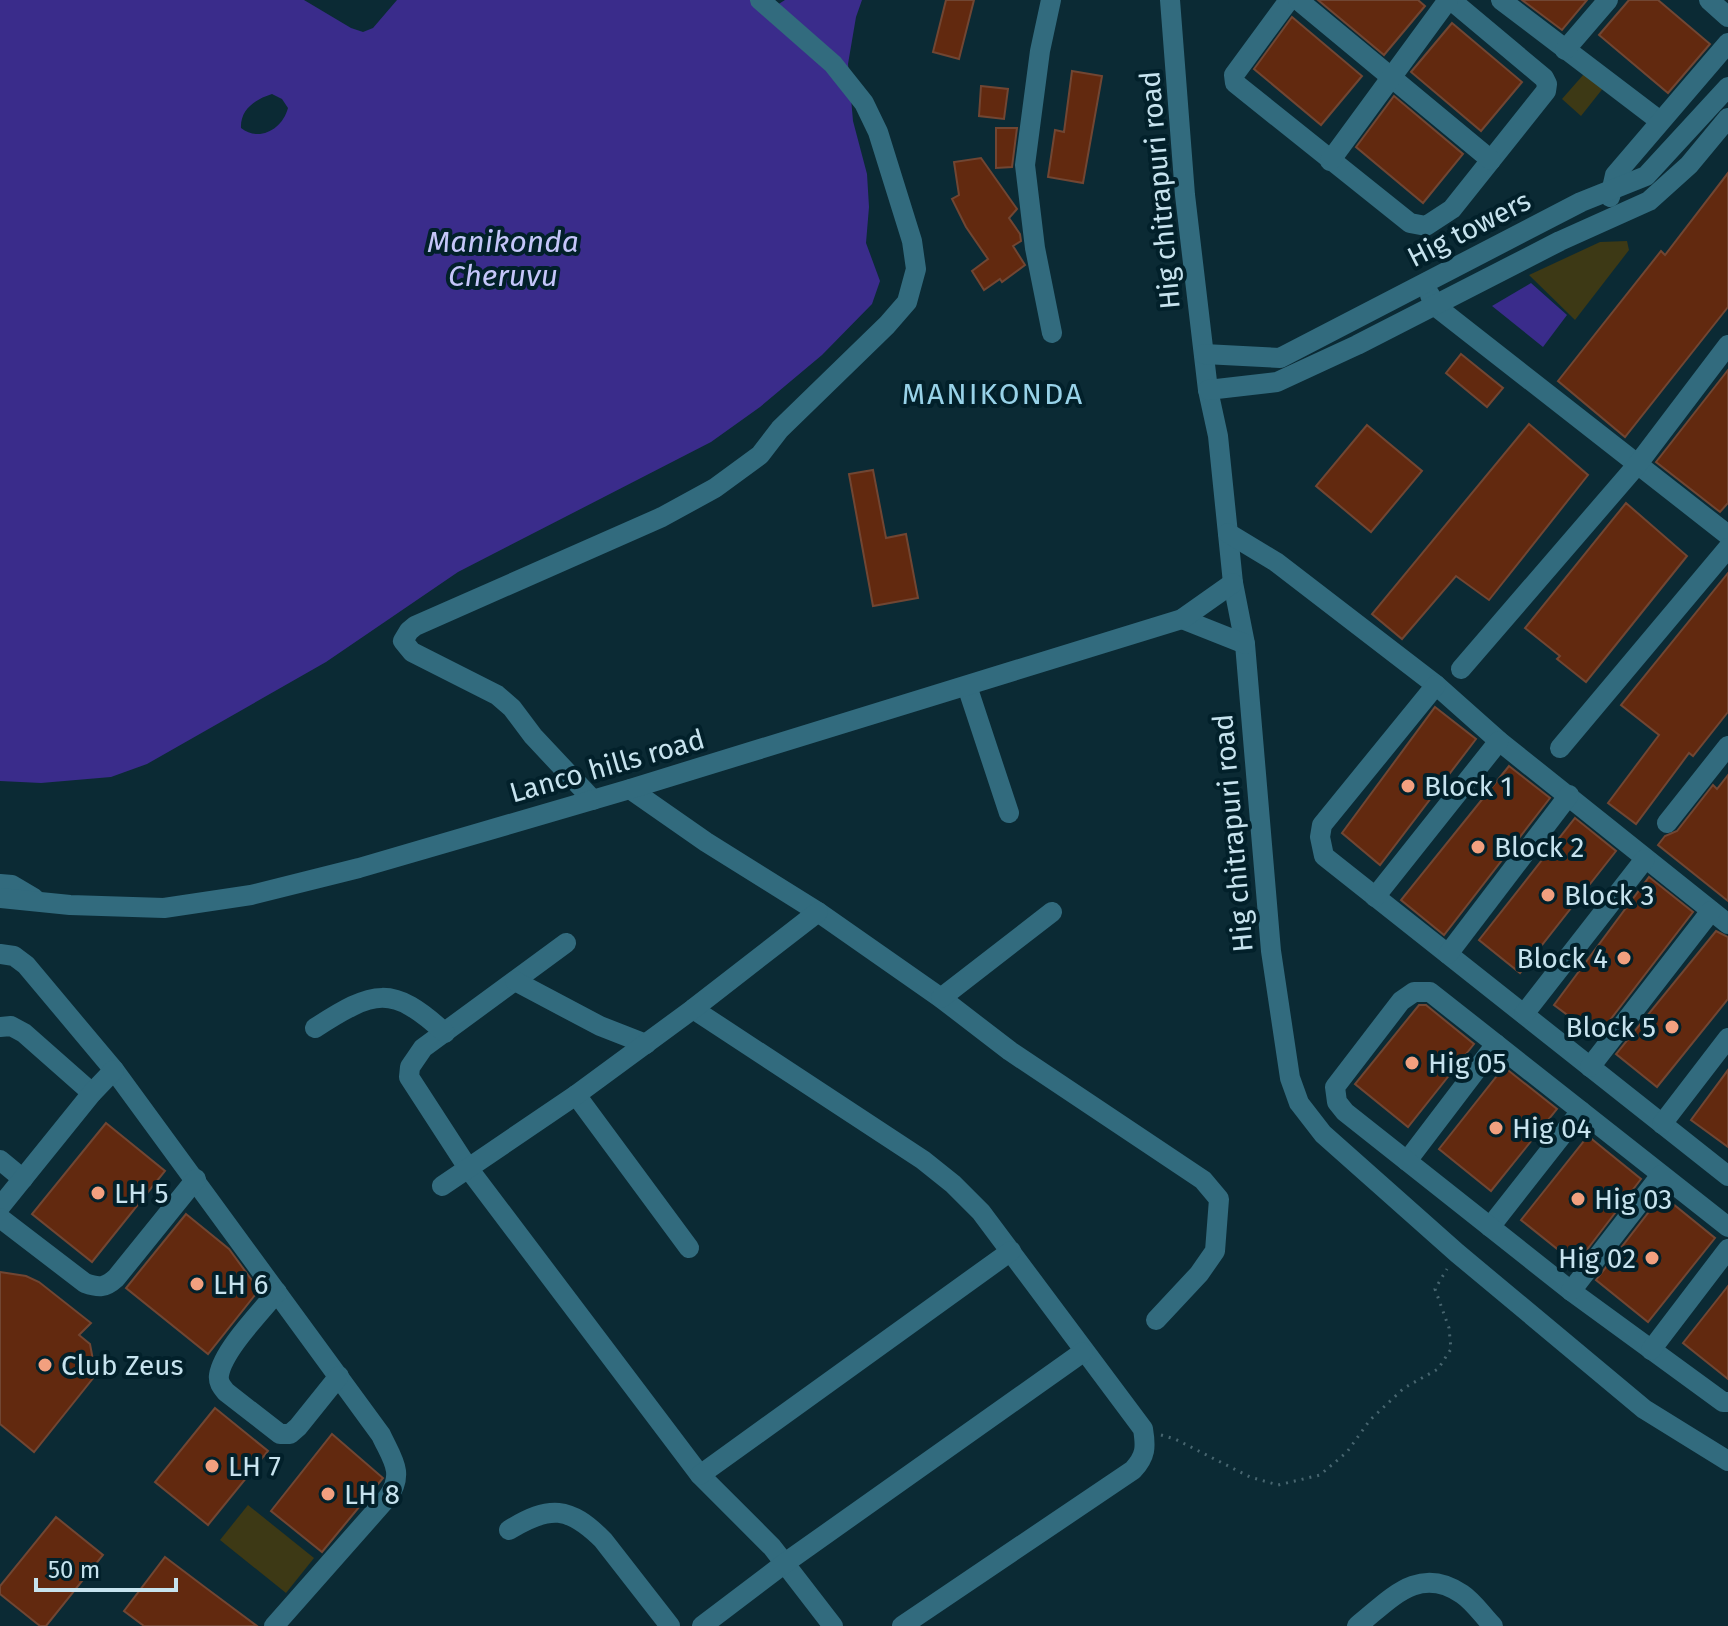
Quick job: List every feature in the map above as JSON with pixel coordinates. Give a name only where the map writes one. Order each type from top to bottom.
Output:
[{"type":"street","points":[[593,800],[505,701],[412,652],[403,641],[415,626],[662,517],[715,488],[749,465],[780,429],[900,313],[907,302],[916,269],[912,241],[878,132],[864,103],[833,64],[760,0]]},
{"type":"street","points":[[1051,0],[1040,51],[1025,165],[1035,248],[1052,333]]},
{"type":"street","name":"Hig chitrapuri road","points":[[1170,0],[1185,195],[1208,390],[1218,436],[1233,583],[1245,644],[1271,951],[1290,1078],[1299,1103],[1323,1134],[1457,1253],[1644,1409],[1728,1461]]},
{"type":"street","points":[[1289,0],[1234,75],[1235,83],[1330,161],[1410,223],[1426,226],[1452,209],[1546,91],[1547,84],[1544,78],[1450,0],[1330,161]]},
{"type":"street","points":[[1298,0],[1491,160]]},
{"type":"street","points":[[1501,0],[1660,121]]},
{"type":"street","points":[[1565,50],[1608,0]]},
{"type":"street","points":[[1709,0],[1728,17]]},
{"type":"street","points":[[1601,221],[1613,190],[1615,175],[1728,43]]},
{"type":"street","name":"Hig towers","points":[[1204,354],[1280,358],[1581,202],[1646,176],[1728,87]]},
{"type":"street","points":[[1208,390],[1277,382],[1601,221],[1649,201],[1689,165],[1728,118]]},
{"type":"street","points":[[1425,283],[1434,305],[1728,535]]},
{"type":"street","points":[[1461,669],[1637,465],[1728,345]]},
{"type":"street","points":[[1228,533],[1276,562],[1436,685],[1499,741],[1728,924]]},
{"type":"street","points":[[1560,748],[1728,548]]},
{"type":"street","name":"Lanco hills road","points":[[38,900],[70,905],[164,908],[208,903],[359,868],[630,789],[1182,619],[1233,583]]},
{"type":"street","points":[[1182,619],[1245,644]]},
{"type":"street","points":[[1436,685],[1322,825],[1320,837],[1324,856],[1728,1176]]},
{"type":"street","points":[[967,686],[1009,813]]},
{"type":"street","points":[[1375,897],[1499,741]]},
{"type":"street","points":[[1667,823],[1728,746]]},
{"type":"street","points":[[630,789],[706,842],[818,912],[941,998],[1010,1051],[1203,1180],[1219,1199],[1215,1251],[1199,1274],[1156,1320]]},
{"type":"street","points":[[1448,954],[1569,795]]},
{"type":"street","points":[[1524,1014],[1645,859]]},
{"type":"street","points":[[0,884],[12,885],[38,900]]},
{"type":"street","points":[[1,904],[38,900]]},
{"type":"street","points":[[1590,1067],[1711,911]]},
{"type":"street","points":[[442,1186],[646,1044],[818,912]]},
{"type":"street","points":[[941,998],[1052,912]]},
{"type":"street","points":[[566,943],[423,1048],[414,1059],[409,1077],[468,1168],[700,1475],[785,1563],[833,1626]]},
{"type":"street","points":[[0,954],[14,956],[26,965],[114,1070],[381,1435],[397,1471],[397,1485],[274,1626]]},
{"type":"street","points":[[515,981],[600,1026],[646,1044]]},
{"type":"street","points":[[1728,1227],[1430,992],[1414,992],[1401,1001],[1335,1087],[1337,1102],[1345,1112],[1571,1291],[1723,1402],[1728,1402]]},
{"type":"street","points":[[315,1028],[374,999],[391,996],[423,1012],[445,1033]]},
{"type":"street","points":[[693,1009],[923,1160],[981,1212],[1143,1429],[1146,1447],[1142,1460],[1133,1470],[902,1626]]},
{"type":"street","points":[[0,1027],[11,1026],[24,1033],[92,1093]]},
{"type":"street","points":[[1662,1124],[1728,1038]]},
{"type":"street","points":[[1407,1161],[1496,1044]]},
{"type":"street","points":[[0,1207],[114,1070]]},
{"type":"street","points":[[576,1095],[689,1248]]},
{"type":"street","points":[[1490,1227],[1581,1111]]},
{"type":"street","points":[[0,1160],[23,1179]]},
{"type":"street","points":[[1571,1291],[1661,1175]]},
{"type":"street","points":[[0,1218],[85,1283],[107,1286],[196,1179]]},
{"type":"street","points":[[1651,1350],[1728,1249]]},
{"type":"street","points":[[700,1475],[1011,1251]]},
{"type":"street","points":[[277,1292],[227,1356],[219,1374],[219,1383],[226,1392],[280,1434],[290,1434],[339,1376]]},
{"type":"street","points":[[706,1623],[785,1563],[1083,1352]]},
{"type":"street","points":[[509,1530],[534,1515],[568,1513],[603,1540],[670,1626]]},
{"type":"street","points":[[1357,1626],[1403,1589],[1421,1582],[1439,1582],[1463,1594],[1493,1626]]},
{"type":"path","points":[[1143,1429],[1175,1439],[1250,1477],[1278,1485],[1320,1475],[1347,1452],[1370,1420],[1404,1388],[1438,1369],[1451,1349],[1449,1328],[1435,1289],[1457,1253]]},
{"type":"shaded area","points":[[1584,74],[1604,87],[1581,116],[1562,99]]},
{"type":"shaded area","points":[[1627,241],[1629,250],[1575,320],[1529,275],[1600,242]]},
{"type":"shaded area","points":[[248,1505],[314,1558],[286,1593],[220,1540]]},
{"type":"water","name":"Manikonda Cheruvu","points":[[0,0],[304,0],[363,32],[373,28],[397,0],[761,0],[774,7],[785,0],[862,0],[848,64],[853,121],[867,174],[869,207],[866,243],[880,281],[872,304],[822,355],[760,407],[711,442],[458,572],[326,662],[147,764],[111,777],[41,783],[0,781]],"holes":[[[272,94],[282,99],[288,108],[275,128],[262,134],[241,128],[243,115],[255,102]]]},
{"type":"water","points":[[1531,283],[1567,315],[1543,347],[1492,306]]},
{"type":"building","points":[[946,0],[974,0],[959,59],[933,52]]},
{"type":"building","points":[[1318,0],[1418,0],[1425,6],[1384,55]]},
{"type":"building","points":[[1522,0],[1587,0],[1562,30]]},
{"type":"building","points":[[1629,0],[1658,0],[1710,44],[1668,93],[1599,35]]},
{"type":"building","points":[[1292,17],[1362,76],[1321,125],[1254,69]]},
{"type":"building","points":[[1452,23],[1522,82],[1481,131],[1411,72]]},
{"type":"building","points":[[1072,71],[1102,76],[1083,183],[1048,177],[1055,130],[1064,132]]},
{"type":"building","points":[[981,86],[1008,89],[1004,119],[979,116]]},
{"type":"building","points":[[1394,96],[1463,154],[1423,203],[1356,147]]},
{"type":"building","points":[[996,128],[1017,128],[1012,167],[996,168]]},
{"type":"building","points":[[981,158],[1017,209],[1009,218],[1021,241],[1013,246],[1025,265],[1002,282],[1000,279],[984,290],[972,271],[988,259],[966,227],[952,199],[959,195],[954,162]]},
{"type":"building","points":[[1728,173],[1728,307],[1625,437],[1558,381],[1661,251],[1665,255]]},
{"type":"building","points":[[1461,354],[1503,388],[1487,407],[1446,373]]},
{"type":"building","points":[[1728,370],[1728,503],[1720,512],[1656,462]]},
{"type":"building","points":[[1529,424],[1588,475],[1489,600],[1456,576],[1402,639],[1372,614]]},
{"type":"building","points":[[1367,425],[1422,471],[1371,532],[1316,486]]},
{"type":"building","points":[[873,470],[886,538],[906,534],[918,598],[873,606],[849,474]]},
{"type":"building","points":[[1626,503],[1687,556],[1586,682],[1525,628]]},
{"type":"building","points":[[1728,573],[1728,712],[1693,756],[1689,753],[1636,824],[1608,803],[1659,735],[1621,705]]},
{"type":"building","name":"Block 1","points":[[1435,707],[1476,739],[1380,865],[1342,833]]},
{"type":"building","name":"Block 2","points":[[1509,766],[1550,798],[1444,935],[1401,900]]},
{"type":"building","points":[[1728,775],[1728,901],[1658,845],[1665,836],[1677,831],[1713,785],[1717,789]]},
{"type":"building","name":"Block 3","points":[[1575,818],[1616,851],[1520,973],[1479,940]]},
{"type":"building","name":"Block 4","points":[[1649,877],[1693,912],[1597,1037],[1554,1005]]},
{"type":"building","name":"Block 5","points":[[1716,931],[1728,937],[1728,999],[1657,1087],[1616,1054]]},
{"type":"building","name":"Hig 05","points":[[1419,1005],[1426,1005],[1474,1044],[1408,1127],[1355,1084]]},
{"type":"building","name":"Hig 04","points":[[1504,1067],[1557,1109],[1491,1191],[1439,1149]]},
{"type":"building","points":[[1728,1070],[1728,1147],[1691,1120]]},
{"type":"building","name":"LH 5","points":[[106,1123],[165,1171],[92,1262],[32,1214]]},
{"type":"building","name":"Hig 03","points":[[1588,1136],[1641,1179],[1576,1264],[1521,1220]]},
{"type":"building","name":"Hig 02","points":[[1662,1195],[1715,1238],[1648,1322],[1596,1280]]},
{"type":"building","name":"LH 6","points":[[186,1214],[229,1249],[259,1290],[208,1354],[126,1288]]},
{"type":"building","name":"Club Zeus","points":[[0,1272],[26,1276],[39,1282],[91,1323],[79,1335],[90,1344],[93,1360],[86,1371],[94,1377],[34,1452],[0,1424]]},
{"type":"building","points":[[1728,1286],[1728,1379],[1683,1343]]},
{"type":"building","name":"LH 7","points":[[215,1408],[268,1451],[208,1525],[155,1482]]},
{"type":"building","name":"LH 8","points":[[332,1434],[383,1478],[322,1552],[271,1511]]},
{"type":"building","points":[[56,1517],[103,1555],[46,1626],[40,1626],[0,1594],[0,1586]]},
{"type":"building","points":[[165,1557],[257,1626],[144,1626],[124,1611]]},
{"type":"place","name":"Block 1","points":[[1408,786]]},
{"type":"place","name":"Block 2","points":[[1478,847]]},
{"type":"place","name":"Block 3","points":[[1548,895]]},
{"type":"place","name":"Block 4","points":[[1624,958]]},
{"type":"place","name":"Block 5","points":[[1672,1027]]},
{"type":"place","name":"Hig 05","points":[[1412,1063]]},
{"type":"place","name":"Hig 04","points":[[1496,1128]]},
{"type":"place","name":"LH 5","points":[[98,1193]]},
{"type":"place","name":"Hig 03","points":[[1578,1199]]},
{"type":"place","name":"Hig 02","points":[[1652,1258]]},
{"type":"place","name":"LH 6","points":[[197,1284]]},
{"type":"place","name":"Club Zeus","points":[[45,1365]]},
{"type":"place","name":"LH 7","points":[[212,1466]]},
{"type":"place","name":"LH 8","points":[[328,1494]]},
{"type":"district","name":"MANIKONDA","points":[[993,394]]}]
